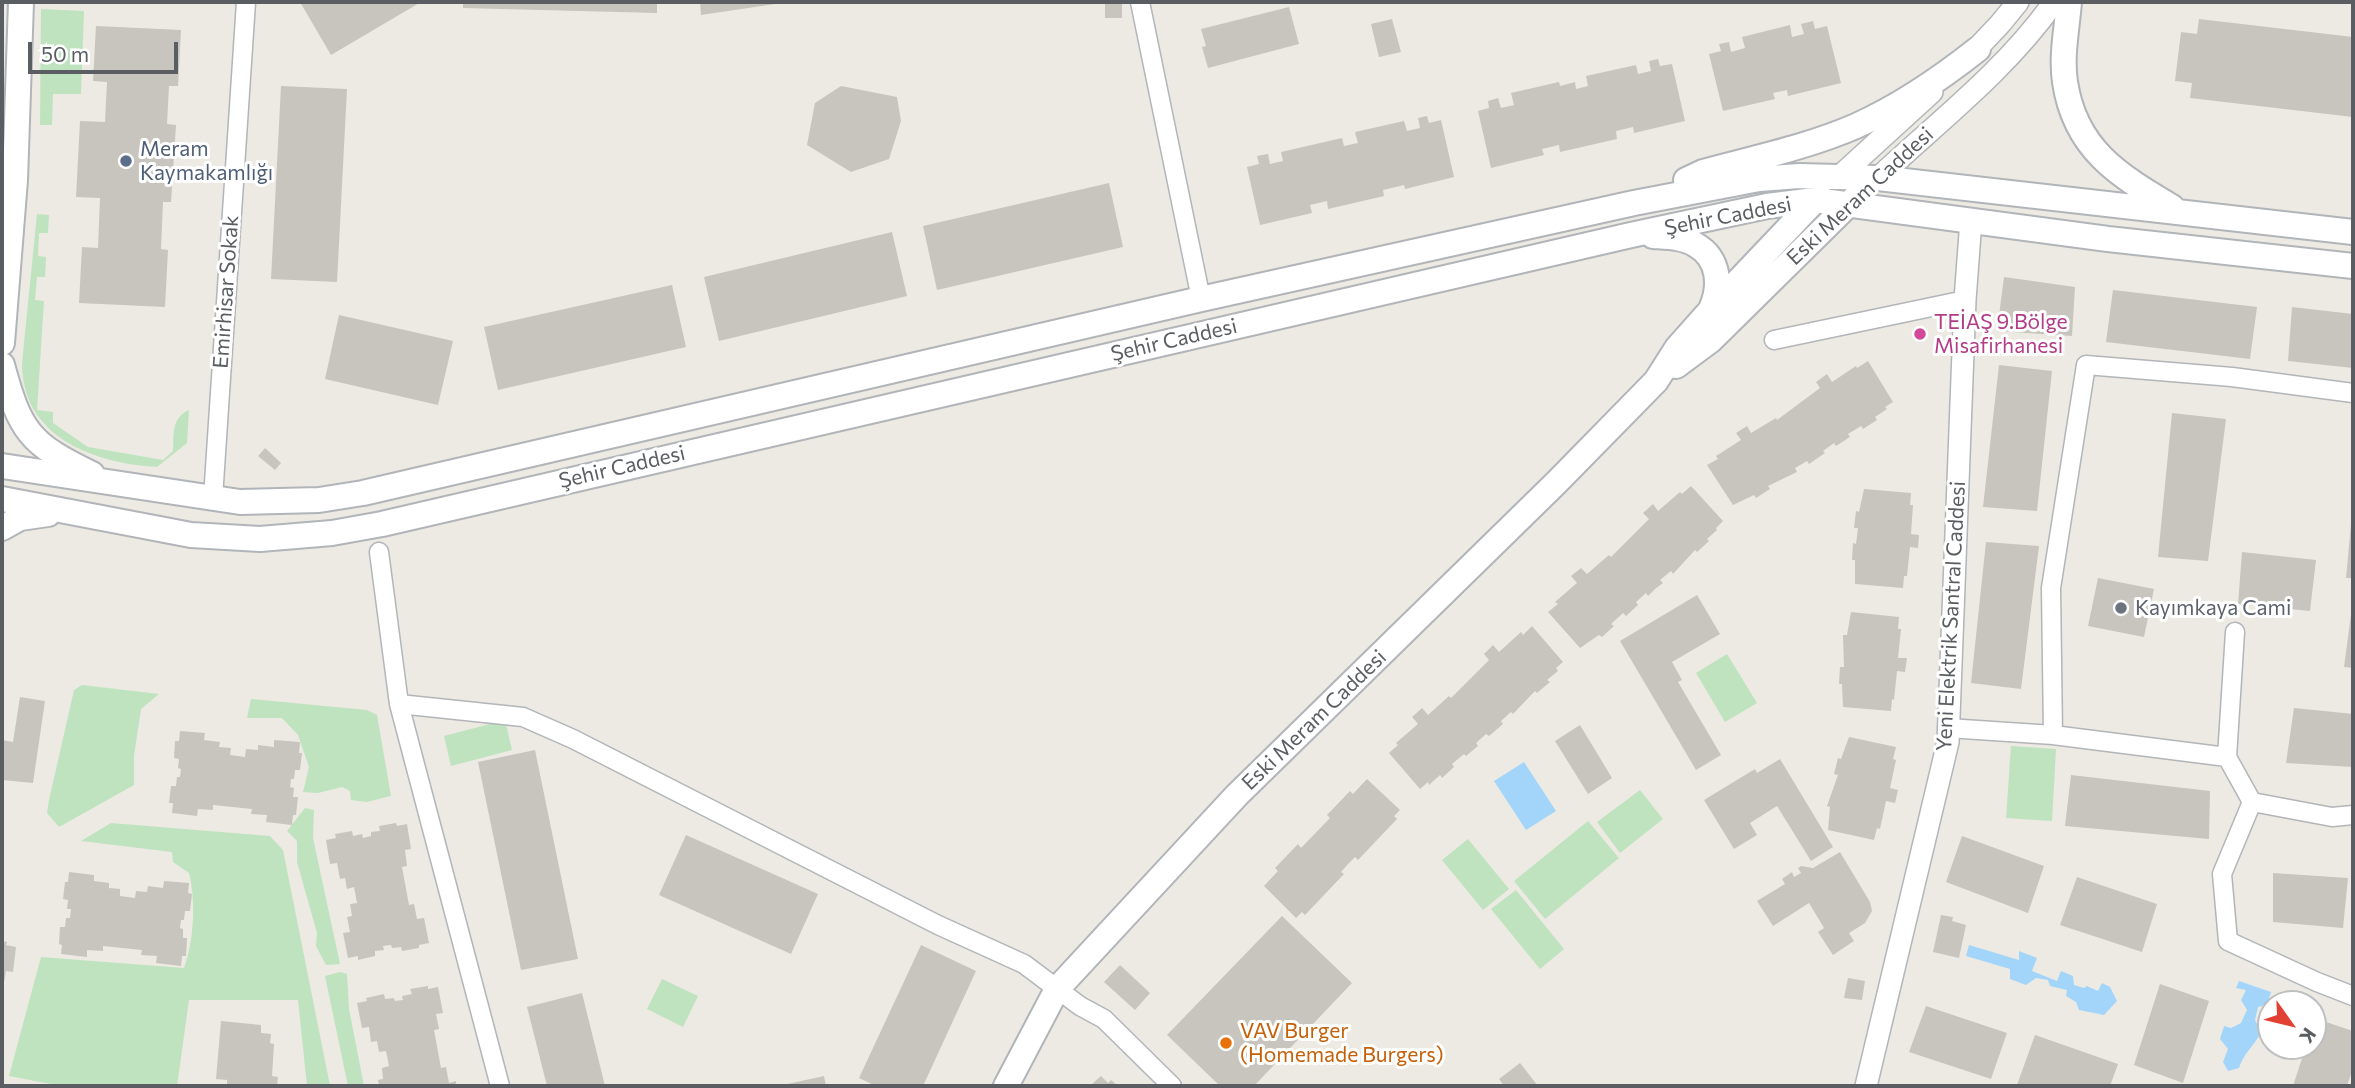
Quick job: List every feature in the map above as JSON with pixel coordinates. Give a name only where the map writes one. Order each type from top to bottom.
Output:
[{"type":"main road","points":[[2,343],[15,180],[21,2]]},
{"type":"main road","points":[[2069,2],[2065,81],[2070,102],[2088,144],[2119,174],[2178,211]]},
{"type":"main road","points":[[1634,202],[1703,172],[1834,135],[1856,126],[1918,93],[1978,48]]},
{"type":"main road","name":"Şehir Caddesi","points":[[2,466],[240,502],[279,503],[363,493],[1201,299],[1634,202],[1759,179],[1799,176],[1878,178],[2353,232]]},
{"type":"main road","name":"Eski Meram Caddesi","points":[[1656,381],[1677,348],[1709,312],[1840,176]]},
{"type":"main road","name":"Eski Meram Caddesi","points":[[1006,1086],[1056,989],[1237,795],[1557,482],[1656,381],[1711,340],[1878,178]]},
{"type":"main road","name":"Şehir Caddesi","points":[[2,499],[191,535],[260,539],[331,533],[382,524],[1631,235],[1767,206],[1815,200],[2108,239],[2353,266]]},
{"type":"main road","points":[[1631,235],[1680,239],[1698,245],[1710,258],[1717,274],[1718,287],[1709,312]]},
{"type":"main road","points":[[2,365],[13,406],[24,428],[46,449],[114,485]]},
{"type":"main road","points":[[2,528],[20,518],[73,511]]},
{"type":"street","name":"Emirhisar Sokak","points":[[213,498],[246,2]]},
{"type":"street","points":[[1140,2],[1201,299]]},
{"type":"street","name":"Eski Meram Caddesi","points":[[1840,176],[1978,48],[2018,2]]},
{"type":"street","name":"Eski Meram Caddesi","points":[[1878,178],[2011,56],[2033,32],[2054,2]]},
{"type":"street","name":"Yeni Elektrik Santral Caddesi","points":[[1866,1086],[1948,742],[1965,300],[1971,220]]},
{"type":"street","points":[[1774,340],[1965,300]]},
{"type":"street","points":[[2053,735],[2052,588],[2086,365],[2232,377],[2353,393]]},
{"type":"street","points":[[379,552],[399,704],[500,1086]]},
{"type":"street","points":[[2235,632],[2227,757],[2252,802]]},
{"type":"street","points":[[399,704],[523,717],[573,740],[938,925],[1024,964],[1056,989],[1104,1019],[1172,1086]]},
{"type":"street","points":[[1948,728],[2053,735],[2227,757]]},
{"type":"street","points":[[2252,802],[2332,817],[2353,815]]},
{"type":"street","points":[[2252,802],[2222,874],[2228,940],[2353,996]]},
{"type":"green space","points":[[41,9],[84,11],[81,94],[53,94],[52,125],[40,125]]},
{"type":"green space","points":[[37,214],[49,215],[48,233],[39,233],[38,256],[46,257],[45,277],[37,277],[35,300],[44,301],[37,410],[53,412],[53,423],[88,447],[163,460],[173,451],[176,422],[189,410],[187,443],[157,467],[86,452],[48,427],[34,410],[25,389],[22,363]]},
{"type":"green space","points":[[1727,654],[1757,703],[1725,722],[1696,673]]},
{"type":"green space","points":[[82,685],[159,694],[141,709],[134,756],[134,785],[59,827],[47,813],[49,800],[74,690]]},
{"type":"green space","points":[[251,699],[367,710],[377,715],[391,796],[367,802],[351,800],[350,791],[342,787],[318,793],[303,792],[309,767],[298,735],[282,718],[247,718]]},
{"type":"green space","points":[[505,720],[512,750],[451,766],[444,736]]},
{"type":"green space","points":[[2011,746],[2056,749],[2052,821],[2006,818]]},
{"type":"green space","points":[[1640,790],[1663,819],[1620,853],[1597,822]]},
{"type":"green space","points":[[305,808],[314,810],[313,838],[340,964],[326,965],[316,946],[317,933],[297,862],[297,841],[287,831]]},
{"type":"green space","points":[[1588,821],[1619,858],[1545,919],[1514,881]]},
{"type":"green space","points":[[111,823],[270,836],[283,850],[330,1086],[307,1086],[298,1000],[189,1000],[177,1086],[61,1086],[9,1076],[41,957],[184,968],[193,921],[189,873],[173,862],[172,852],[81,841]]},
{"type":"green space","points":[[1468,839],[1509,889],[1483,910],[1442,860]]},
{"type":"green space","points":[[1516,890],[1564,949],[1540,969],[1491,909]]},
{"type":"green space","points":[[340,972],[347,974],[349,1009],[364,1086],[348,1086],[325,976]]},
{"type":"green space","points":[[662,979],[698,996],[683,1027],[647,1009]]},
{"type":"water","points":[[1524,762],[1556,811],[1526,830],[1494,781]]},
{"type":"water","points":[[1969,945],[2019,960],[2019,951],[2037,958],[2032,971],[2057,981],[2061,971],[2073,976],[2074,985],[2084,988],[2087,986],[2098,991],[2102,983],[2110,987],[2117,1001],[2104,1015],[2079,1010],[2076,1002],[2066,996],[2067,990],[2050,986],[2048,980],[2036,978],[2026,985],[2010,979],[2010,969],[1966,956]]},
{"type":"water","points":[[2239,981],[2265,990],[2257,990],[2257,1039],[2239,1068],[2228,1071],[2223,1062],[2228,1049],[2220,1039],[2224,1026],[2231,1028],[2241,1023],[2247,1010],[2241,1000],[2246,990],[2236,988]]},
{"type":"building","points":[[300,2],[421,2],[331,55]]},
{"type":"building","points":[[463,2],[657,2],[657,13],[463,8]]},
{"type":"building","points":[[700,2],[782,2],[782,3],[701,15]]},
{"type":"building","points":[[1105,2],[1122,2],[1122,18],[1105,18]]},
{"type":"building","points":[[1289,7],[1299,44],[1208,68],[1202,47],[1206,46],[1201,29]]},
{"type":"building","points":[[1392,19],[1401,52],[1379,57],[1371,24]]},
{"type":"building","points":[[2199,19],[2353,37],[2353,117],[2190,98],[2192,83],[2175,81],[2181,32],[2197,34]]},
{"type":"building","points":[[1813,21],[1815,29],[1827,26],[1841,83],[1788,96],[1787,90],[1773,93],[1775,99],[1723,111],[1709,54],[1721,51],[1719,44],[1729,42],[1731,52],[1745,48],[1742,37],[1790,25],[1792,37],[1804,34],[1801,24]]},
{"type":"building","name":"Meram Kaymakamlığı","points":[[96,26],[181,30],[178,86],[169,86],[167,124],[176,125],[171,202],[163,202],[161,249],[168,250],[165,307],[79,303],[82,247],[98,248],[100,198],[76,197],[80,121],[105,122],[107,82],[93,81]]},
{"type":"building","points":[[1658,59],[1660,66],[1672,64],[1685,121],[1634,133],[1633,127],[1616,131],[1617,139],[1560,152],[1559,145],[1542,149],[1544,155],[1491,168],[1478,111],[1489,108],[1488,101],[1498,98],[1501,108],[1514,105],[1511,93],[1559,82],[1560,86],[1575,82],[1576,89],[1588,86],[1586,76],[1636,65],[1638,74],[1651,71],[1649,61]]},
{"type":"building","points":[[281,86],[347,89],[337,282],[271,279]]},
{"type":"building","points":[[841,86],[897,97],[901,121],[889,159],[851,172],[807,145],[815,103]]},
{"type":"building","points":[[1427,116],[1429,123],[1441,120],[1454,177],[1405,189],[1404,185],[1383,190],[1384,196],[1328,209],[1327,201],[1310,205],[1312,213],[1260,225],[1247,167],[1259,164],[1257,156],[1268,154],[1270,164],[1283,161],[1281,152],[1342,138],[1344,146],[1358,143],[1355,132],[1404,121],[1407,131],[1420,128],[1418,118]]},
{"type":"building","points":[[1109,183],[1123,247],[937,290],[923,226]]},
{"type":"building","points":[[892,232],[907,296],[719,341],[704,277]]},
{"type":"building","points":[[2004,277],[2075,287],[2072,336],[1997,331]]},
{"type":"building","points":[[672,285],[686,347],[498,390],[484,327]]},
{"type":"building","points":[[2113,290],[2257,307],[2250,359],[2106,342]]},
{"type":"building","points":[[2292,307],[2353,314],[2353,368],[2288,361]]},
{"type":"building","points":[[339,315],[453,341],[438,405],[325,379]]},
{"type":"building","points":[[1868,361],[1893,402],[1875,417],[1877,420],[1848,434],[1850,437],[1836,446],[1834,443],[1809,464],[1807,461],[1795,468],[1797,472],[1768,486],[1770,489],[1756,498],[1754,495],[1733,505],[1707,465],[1741,440],[1736,433],[1747,426],[1751,433],[1776,418],[1777,420],[1820,388],[1816,382],[1827,374],[1832,382]]},
{"type":"building","points":[[1999,365],[2052,371],[2037,511],[1983,507]]},
{"type":"building","points":[[2172,413],[2226,419],[2208,561],[2158,557]]},
{"type":"building","points":[[265,448],[281,463],[275,470],[258,456]]},
{"type":"building","points":[[1691,486],[1723,521],[1717,530],[1707,539],[1709,541],[1697,552],[1695,550],[1673,574],[1671,571],[1660,580],[1663,583],[1636,602],[1638,605],[1626,616],[1623,613],[1611,624],[1614,626],[1602,637],[1599,635],[1580,648],[1548,612],[1558,604],[1555,602],[1577,583],[1571,576],[1581,568],[1587,574],[1609,555],[1611,557],[1649,519],[1643,513],[1653,504],[1658,511]]},
{"type":"building","points":[[1864,489],[1911,493],[1911,534],[1919,535],[1918,548],[1910,547],[1903,588],[1855,584],[1855,560],[1852,560],[1853,543],[1856,544],[1858,528],[1854,528],[1856,511],[1859,512]]},
{"type":"building","points":[[2351,524],[2353,578],[2346,578]]},
{"type":"building","points":[[1986,542],[2039,546],[2021,689],[1971,683]]},
{"type":"building","points":[[2242,552],[2316,560],[2310,611],[2238,604]]},
{"type":"building","name":"Kayımkaya Cami","points":[[2098,578],[2154,589],[2144,637],[2088,626]]},
{"type":"building","points":[[1697,595],[1720,634],[1672,662],[1682,680],[1678,682],[1721,755],[1696,770],[1620,641]]},
{"type":"building","points":[[2353,608],[2353,668],[2344,667]]},
{"type":"building","points":[[1851,612],[1899,617],[1898,629],[1901,629],[1898,658],[1907,658],[1905,672],[1897,671],[1891,711],[1843,707],[1842,684],[1839,684],[1840,667],[1844,667],[1843,635],[1847,635]]},
{"type":"building","points":[[1532,626],[1563,662],[1556,668],[1558,671],[1547,680],[1550,682],[1537,693],[1535,691],[1513,714],[1511,712],[1501,721],[1503,724],[1476,743],[1478,746],[1452,764],[1454,767],[1442,778],[1440,775],[1420,789],[1389,753],[1398,745],[1396,743],[1418,724],[1412,717],[1422,708],[1428,715],[1449,696],[1451,698],[1489,660],[1484,654],[1493,645],[1499,652]]},
{"type":"building","points":[[20,697],[45,701],[33,783],[2,780],[2,740],[13,742]]},
{"type":"building","points":[[2294,708],[2353,714],[2353,767],[2286,763]]},
{"type":"building","points":[[1580,725],[1612,778],[1588,794],[1555,741]]},
{"type":"building","points":[[180,731],[205,733],[204,740],[220,742],[219,747],[231,748],[230,755],[245,757],[246,749],[258,750],[258,745],[274,747],[274,740],[300,742],[300,770],[295,770],[290,787],[294,788],[293,797],[298,797],[292,825],[266,822],[267,815],[251,814],[252,809],[213,805],[213,810],[198,809],[197,816],[172,813],[173,803],[169,803],[171,786],[176,786],[181,769],[178,768],[179,759],[174,758],[175,741],[179,741]]},
{"type":"building","points":[[1849,737],[1896,747],[1890,788],[1898,790],[1895,803],[1886,801],[1880,829],[1877,828],[1874,840],[1828,830],[1830,807],[1827,806],[1838,775],[1834,774],[1838,758],[1841,759]]},
{"type":"building","points":[[535,750],[578,959],[521,970],[478,762]]},
{"type":"building","points":[[1780,759],[1833,847],[1811,861],[1777,806],[1750,823],[1757,835],[1734,849],[1704,800],[1755,769],[1757,773]]},
{"type":"building","points":[[2071,775],[2210,791],[2209,839],[2065,826]]},
{"type":"building","points":[[1367,779],[1400,810],[1394,816],[1397,819],[1358,860],[1355,857],[1348,864],[1341,872],[1344,874],[1305,915],[1302,912],[1296,918],[1264,886],[1278,871],[1275,868],[1298,844],[1301,848],[1330,818],[1327,815],[1350,791],[1353,794]]},
{"type":"building","points":[[396,823],[397,826],[407,824],[411,849],[405,850],[407,866],[402,867],[409,905],[414,904],[417,919],[424,918],[429,943],[402,951],[401,947],[383,946],[384,950],[375,951],[375,956],[358,960],[358,956],[348,958],[343,933],[350,932],[347,917],[352,916],[350,904],[357,903],[354,887],[347,889],[345,878],[340,879],[337,863],[330,864],[326,840],[336,838],[335,834],[352,831],[353,836],[362,834],[363,838],[371,836],[371,832],[380,831],[379,826]]},
{"type":"building","points":[[686,835],[818,894],[791,954],[659,895]]},
{"type":"building","points":[[1962,836],[2044,866],[2028,913],[1946,882]]},
{"type":"building","points":[[1840,852],[1870,902],[1872,911],[1865,923],[1849,933],[1854,941],[1833,955],[1818,932],[1824,928],[1809,903],[1773,926],[1757,901],[1785,884],[1782,879],[1792,872],[1794,877],[1801,873],[1798,868],[1801,866],[1813,868]]},
{"type":"building","points":[[69,872],[94,875],[94,881],[109,883],[109,888],[120,889],[120,896],[135,898],[136,891],[147,892],[148,886],[163,888],[164,881],[189,883],[188,893],[192,894],[190,911],[185,911],[180,928],[183,929],[183,938],[187,938],[186,956],[182,956],[181,966],[156,963],[157,956],[141,955],[142,950],[103,946],[103,951],[87,950],[87,957],[61,954],[60,927],[65,927],[71,909],[67,909],[68,900],[63,899]]},
{"type":"building","points":[[2273,873],[2348,878],[2343,928],[2273,922]]},
{"type":"building","points":[[2077,877],[2157,904],[2142,952],[2060,925]]},
{"type":"building","points":[[1941,915],[1953,917],[1952,921],[1966,925],[1959,958],[1933,952]]},
{"type":"building","points":[[1282,916],[1352,983],[1254,1086],[1220,1086],[1167,1035]]},
{"type":"building","points":[[2,941],[7,942],[6,945],[16,947],[13,972],[6,971],[3,988]]},
{"type":"building","points":[[921,945],[976,971],[923,1086],[876,1086],[859,1078]]},
{"type":"building","points":[[1120,965],[1150,993],[1135,1010],[1104,982]]},
{"type":"building","points":[[1848,978],[1865,981],[1862,1000],[1844,998]]},
{"type":"building","points":[[2160,984],[2209,1001],[2183,1083],[2134,1065]]},
{"type":"building","points":[[428,986],[428,989],[438,987],[443,1013],[436,1014],[439,1029],[434,1030],[441,1068],[446,1067],[449,1083],[456,1081],[456,1086],[379,1086],[378,1080],[383,1079],[382,1068],[389,1066],[386,1051],[379,1052],[377,1041],[371,1042],[369,1027],[362,1028],[357,1003],[384,994],[385,999],[403,1000],[402,996],[412,994],[410,989]]},
{"type":"building","points":[[582,993],[605,1086],[547,1086],[527,1007]]},
{"type":"building","points":[[1926,1006],[2007,1033],[1991,1079],[1909,1052]]},
{"type":"building","points":[[221,1021],[261,1025],[261,1033],[271,1034],[270,1043],[274,1044],[272,1076],[278,1077],[277,1086],[227,1086],[227,1080],[216,1079]]},
{"type":"building","points":[[2327,1022],[2353,1031],[2353,1068],[2347,1086],[2293,1086],[2301,1060],[2327,1060]]},
{"type":"building","points":[[2035,1035],[2118,1064],[2110,1086],[2017,1085]]},
{"type":"building","points":[[1520,1063],[1538,1086],[1504,1086],[1499,1079]]},
{"type":"building","points":[[824,1076],[826,1086],[783,1086],[783,1085]]},
{"type":"building","points":[[1101,1076],[1108,1083],[1111,1080],[1118,1086],[1090,1086]]},
{"type":"place","name":"Meram Kaymakamlığı","points":[[126,161]]},
{"type":"place","name":"TEİAŞ 9.Bölge Misafirhanesi","points":[[1920,334]]},
{"type":"place","name":"Kayımkaya Cami","points":[[2121,608]]},
{"type":"place","name":"VAV Burger (Homemade Burgers)","points":[[1226,1043]]}]
